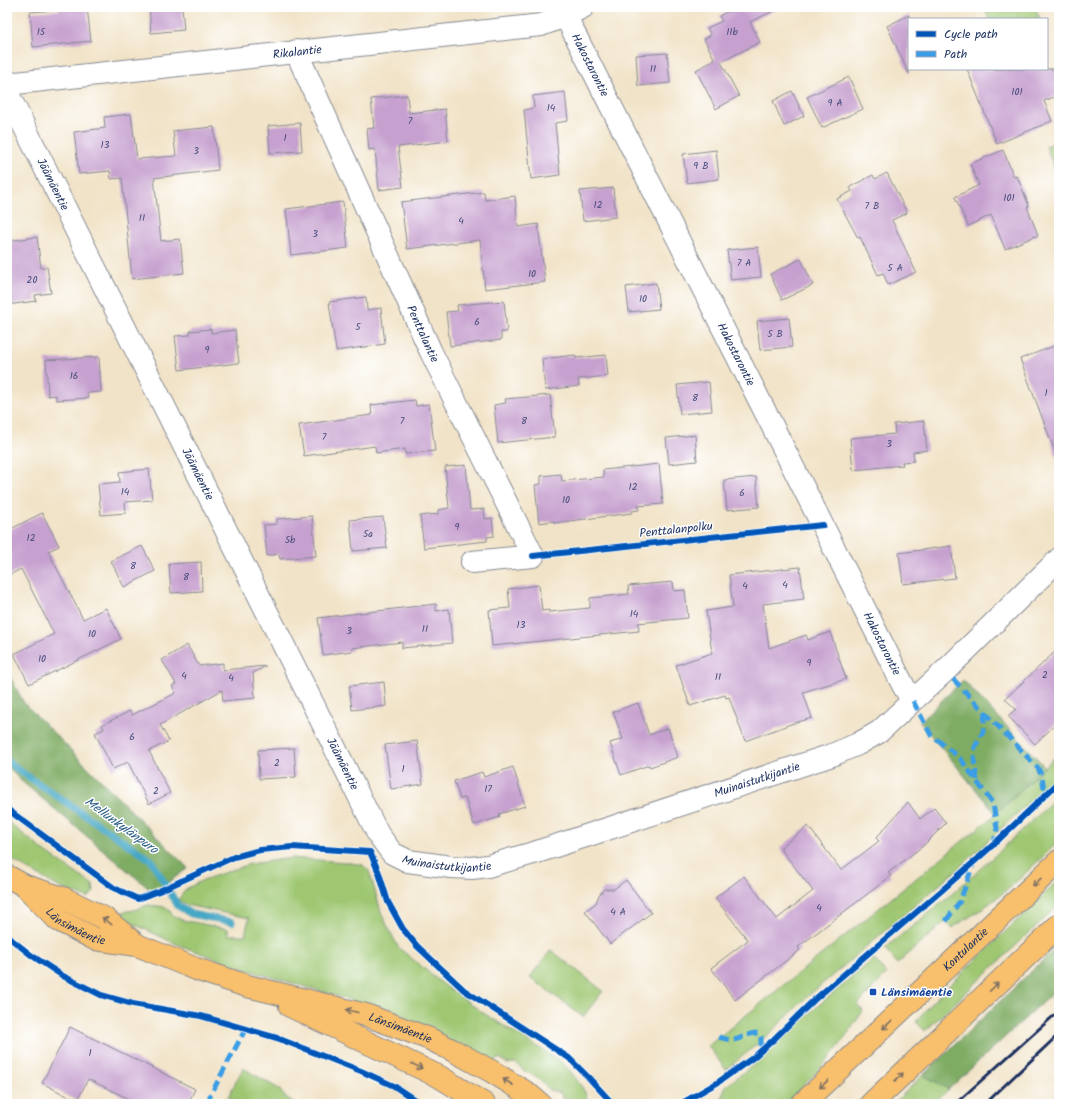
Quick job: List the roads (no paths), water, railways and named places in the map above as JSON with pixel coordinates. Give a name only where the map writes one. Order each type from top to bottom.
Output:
[{"type":"main road","name":"Kontulantie","points":[[802,1104],[1059,861]]},
{"type":"main road","name":"Länsimäentie","points":[[7,876],[25,886],[63,898],[104,918],[137,945],[196,969],[247,986],[366,1014],[430,1039],[491,1071],[540,1104]]},
{"type":"main road","points":[[871,1104],[1059,925]]},
{"type":"main road","name":"Länsimäentie","points":[[247,986],[440,1077],[484,1104]]},
{"type":"street","name":"Rikalantie","points":[[7,84],[541,25],[570,10]]},
{"type":"street","name":"Hakostarontie","points":[[570,10],[904,687],[913,701]]},
{"type":"street","name":"Penttalantie","points":[[296,52],[431,352],[533,556],[472,562]]},
{"type":"street","name":"Jäämäentie","points":[[7,92],[378,834],[392,853]]},
{"type":"street","name":"Muinaistutkijantie","points":[[392,853],[408,861],[451,867],[472,868],[488,866],[538,852],[832,755],[858,744],[879,732],[913,701],[1059,559]]},
{"type":"waterway","name":"Mellunkylänpuro","points":[[7,761],[151,860],[178,906],[191,914],[232,922]]},
{"type":"railway","points":[[955,1104],[1059,1011]]},
{"type":"railway","points":[[985,1104],[1059,1034]]},
{"type":"place","name":"Länsimäentie","points":[[873,992]]}]
